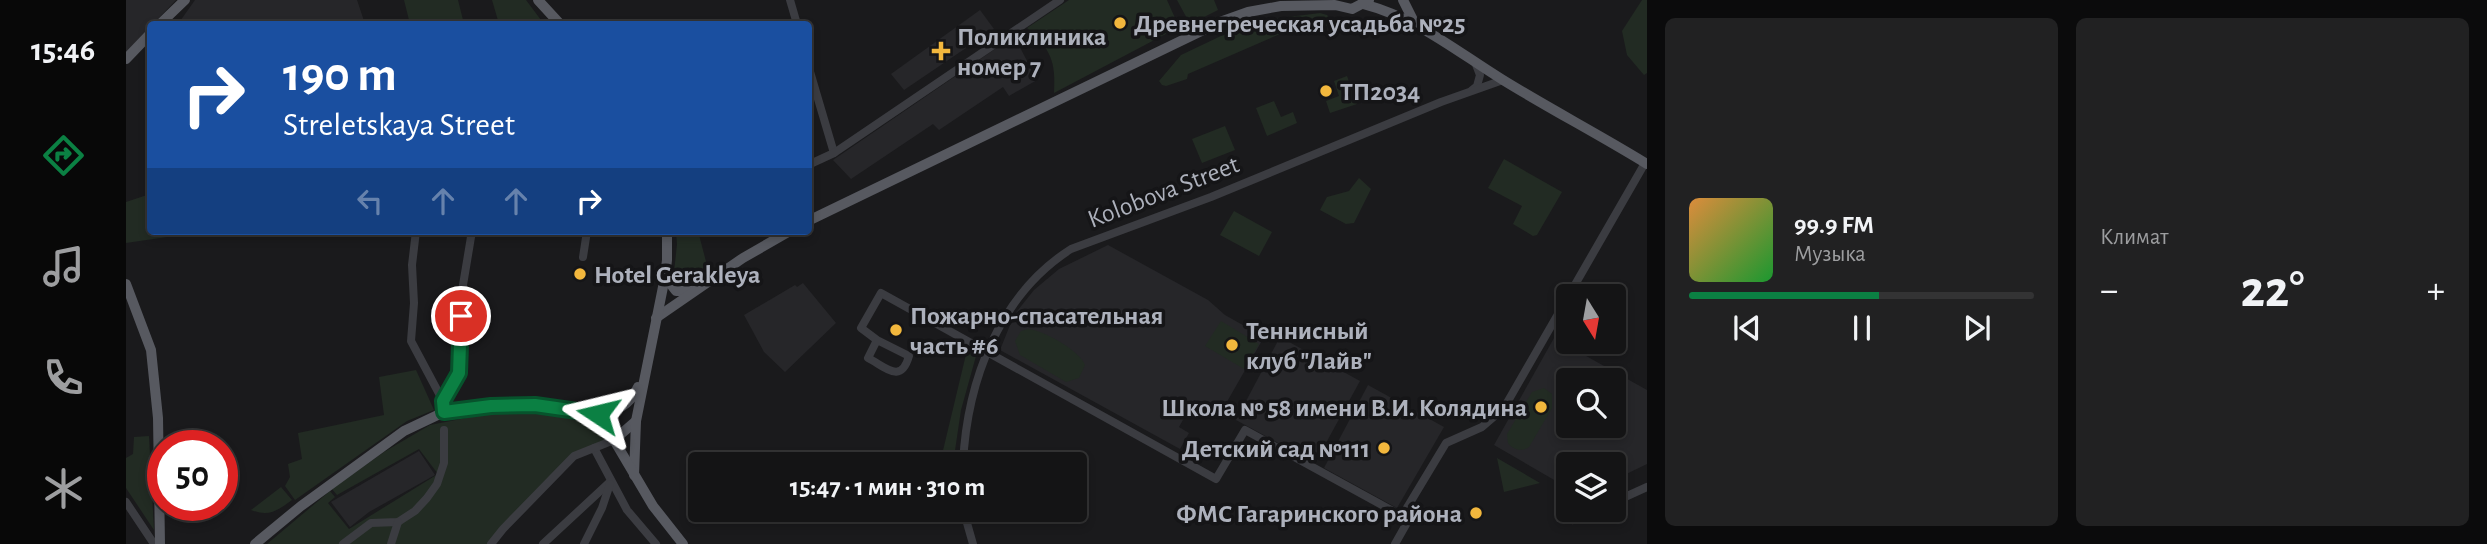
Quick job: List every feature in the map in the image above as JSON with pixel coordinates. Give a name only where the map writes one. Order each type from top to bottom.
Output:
[{"type":"main road","points":[[163,21],[185,0]]},
{"type":"main road","points":[[538,0],[556,21]]},
{"type":"main road","points":[[1403,0],[1414,22]]},
{"type":"main road","points":[[812,219],[1180,40],[1248,12],[1285,3],[1333,3],[1352,9],[1366,2],[1414,22],[1503,80],[1646,164]]},
{"type":"main road","points":[[126,59],[147,37]]},
{"type":"main road","points":[[634,475],[636,421],[665,276],[667,235]]},
{"type":"main road","points":[[656,318],[692,291],[783,235]]},
{"type":"main road","points":[[665,276],[676,291],[692,291]]},
{"type":"main road","points":[[126,284],[151,350],[158,418],[160,544]]},
{"type":"main road","points":[[660,300],[692,291]]},
{"type":"main road","points":[[256,544],[292,513],[404,431],[449,410],[523,405],[561,407],[598,414],[621,408],[634,396],[643,377]]},
{"type":"main road","points":[[449,410],[562,410],[583,418],[614,440]]},
{"type":"main road","points":[[577,412],[600,425],[614,440],[653,506],[683,544]]},
{"type":"main road","points":[[614,440],[636,421]]},
{"type":"street","points":[[790,0],[796,21]]},
{"type":"street","points":[[812,163],[834,153],[1059,0]]},
{"type":"street","points":[[1472,60],[1480,75],[1477,86],[1472,90]]},
{"type":"street","points":[[812,79],[834,153]]},
{"type":"street","name":"Kolobova Street","points":[[964,452],[967,416],[975,383],[1016,298],[1037,275],[1071,249],[1213,196],[1472,90],[1503,80]]},
{"type":"street","points":[[1395,544],[1402,516],[1446,443],[1482,428],[1504,408],[1646,164]]},
{"type":"street","points":[[416,235],[412,265],[414,303],[411,341],[449,410]]},
{"type":"street","points":[[449,410],[459,373],[461,297],[471,235]]},
{"type":"street","points":[[583,257],[586,235]]},
{"type":"street","points":[[877,340],[868,358],[895,372],[905,369],[909,356],[860,328],[881,293],[1216,479],[1245,430],[1402,516]]},
{"type":"street","points":[[343,544],[371,523],[398,522],[415,511],[438,484],[446,454],[444,430]]},
{"type":"street","points":[[491,544],[503,528],[574,456],[614,440]]},
{"type":"street","points":[[594,448],[627,510],[656,544]]},
{"type":"street","points":[[543,544],[611,481]]},
{"type":"street","points":[[584,544],[602,508],[611,481]]},
{"type":"street","points":[[1626,497],[1647,487]]},
{"type":"street","points":[[126,502],[154,544]]},
{"type":"street","points":[[391,544],[398,522]]},
{"type":"street","points":[[966,522],[973,544]]},
{"type":"shaded area","points":[[126,0],[176,0],[156,21],[147,21],[147,30],[126,52]]},
{"type":"shaded area","points":[[195,0],[357,0],[364,21],[180,21]]},
{"type":"shaded area","points":[[404,0],[458,0],[463,21],[409,21]]},
{"type":"shaded area","points":[[492,0],[526,0],[542,21],[498,21]]},
{"type":"shaded area","points":[[1069,0],[1167,0],[1179,27],[1054,93],[1053,64],[1042,43],[1027,28]]},
{"type":"shaded area","points":[[1177,0],[1214,0],[1218,10],[1190,24]]},
{"type":"shaded area","points":[[1642,0],[1647,0],[1647,73],[1644,75],[1627,55],[1622,31]]},
{"type":"shaded area","name":"Поликлиника номер 7","points":[[980,10],[994,29],[904,90],[891,74]]},
{"type":"shaded area","points":[[1320,13],[1327,15],[1336,25],[1306,28],[1303,24],[1188,74],[1187,79],[1166,86],[1159,81],[1181,55],[1223,35],[1265,20]]},
{"type":"shaded area","points":[[1014,36],[1037,80],[1009,96],[1003,87],[939,130],[933,124],[851,179],[833,160]]},
{"type":"shaded area","points":[[1347,76],[1357,104],[1330,113],[1326,101],[1339,96],[1334,81]]},
{"type":"shaded area","points":[[1274,101],[1281,117],[1293,112],[1297,123],[1267,136],[1256,108]]},
{"type":"shaded area","points":[[1225,126],[1235,150],[1202,163],[1192,139]]},
{"type":"shaded area","points":[[1504,159],[1562,192],[1537,235],[1533,236],[1513,224],[1522,206],[1488,188]]},
{"type":"shaded area","points":[[1359,178],[1371,189],[1354,223],[1346,224],[1320,210],[1327,197],[1349,191]]},
{"type":"shaded area","points":[[147,195],[147,235],[181,235],[126,243],[126,202]]},
{"type":"shaded area","points":[[1234,211],[1272,232],[1259,256],[1220,235]]},
{"type":"shaded area","points":[[676,235],[699,235],[709,273],[683,289],[673,282]]},
{"type":"shaded area","points":[[1108,245],[1208,300],[1225,315],[1264,337],[1220,414],[1194,400],[1179,427],[1189,433],[1180,449],[1000,350],[1014,315],[1034,290],[1059,269]]},
{"type":"shaded area","points":[[803,283],[836,323],[785,372],[764,352],[744,315]]},
{"type":"shaded area","name":"Теннисный клуб \"Лайв\"","points":[[1221,321],[1259,344],[1244,369],[1205,346]]},
{"type":"shaded area","points":[[1028,329],[1051,337],[1076,353],[1085,365],[1079,378],[1066,382],[1020,355],[1015,341],[1021,331]]},
{"type":"shaded area","points":[[1280,337],[1360,381],[1315,463],[1236,420]]},
{"type":"shaded area","name":"Школа № 58 имени В.И. Колядина","points":[[1554,338],[1556,354],[1583,354],[1608,368],[1556,368],[1556,438],[1626,438],[1626,378],[1647,390],[1647,464],[1626,474],[1626,452],[1556,452],[1556,481],[1494,445]]},
{"type":"shaded area","points":[[968,346],[975,348],[976,356],[961,410],[955,452],[943,452]]},
{"type":"shaded area","points":[[416,370],[434,410],[407,421],[295,500],[285,486],[290,477],[288,464],[302,459],[298,433],[384,415],[379,377]]},
{"type":"shaded area","name":"Детский сад №111","points":[[1368,385],[1444,427],[1397,508],[1324,468]]},
{"type":"shaded area","points":[[1544,388],[1552,394],[1552,408],[1529,447],[1515,449],[1508,443],[1507,434],[1532,392]]},
{"type":"shaded area","points":[[497,412],[541,412],[571,417],[585,422],[605,441],[583,449],[489,544],[267,544],[330,491],[335,497],[328,503],[349,529],[438,474],[419,449],[337,495],[332,489],[384,452],[430,425]]},
{"type":"shaded area","points":[[147,436],[147,520],[126,488],[126,458],[133,454],[134,437]]},
{"type":"shaded area","points":[[419,451],[435,475],[369,512],[350,527],[331,502]]},
{"type":"shaded area","points":[[1497,458],[1540,483],[1504,492]]},
{"type":"shaded area","points":[[281,487],[292,500],[273,512],[251,510]]},
{"type":"place","name":"Древнегреческая усадьба №25","points":[[1120,23]]},
{"type":"place","name":"Поликлиника номер 7","points":[[941,51]]},
{"type":"place","name":"ТП2034","points":[[1326,91]]},
{"type":"place","name":"Hotel Gerakleya","points":[[580,274]]},
{"type":"place","name":"Пожарно-спасательная часть #6","points":[[896,330]]},
{"type":"place","name":"Теннисный клуб \"Лайв\"","points":[[1232,345]]},
{"type":"place","name":"Школа № 58 имени В.И. Колядина","points":[[1541,407]]},
{"type":"place","name":"Детский сад №111","points":[[1384,448]]},
{"type":"place","name":"ФМС Гагаринского района","points":[[1476,513]]},
{"type":"route","points":[[461,316],[459,373],[443,401],[444,412],[491,406],[535,405],[598,414]]}]
